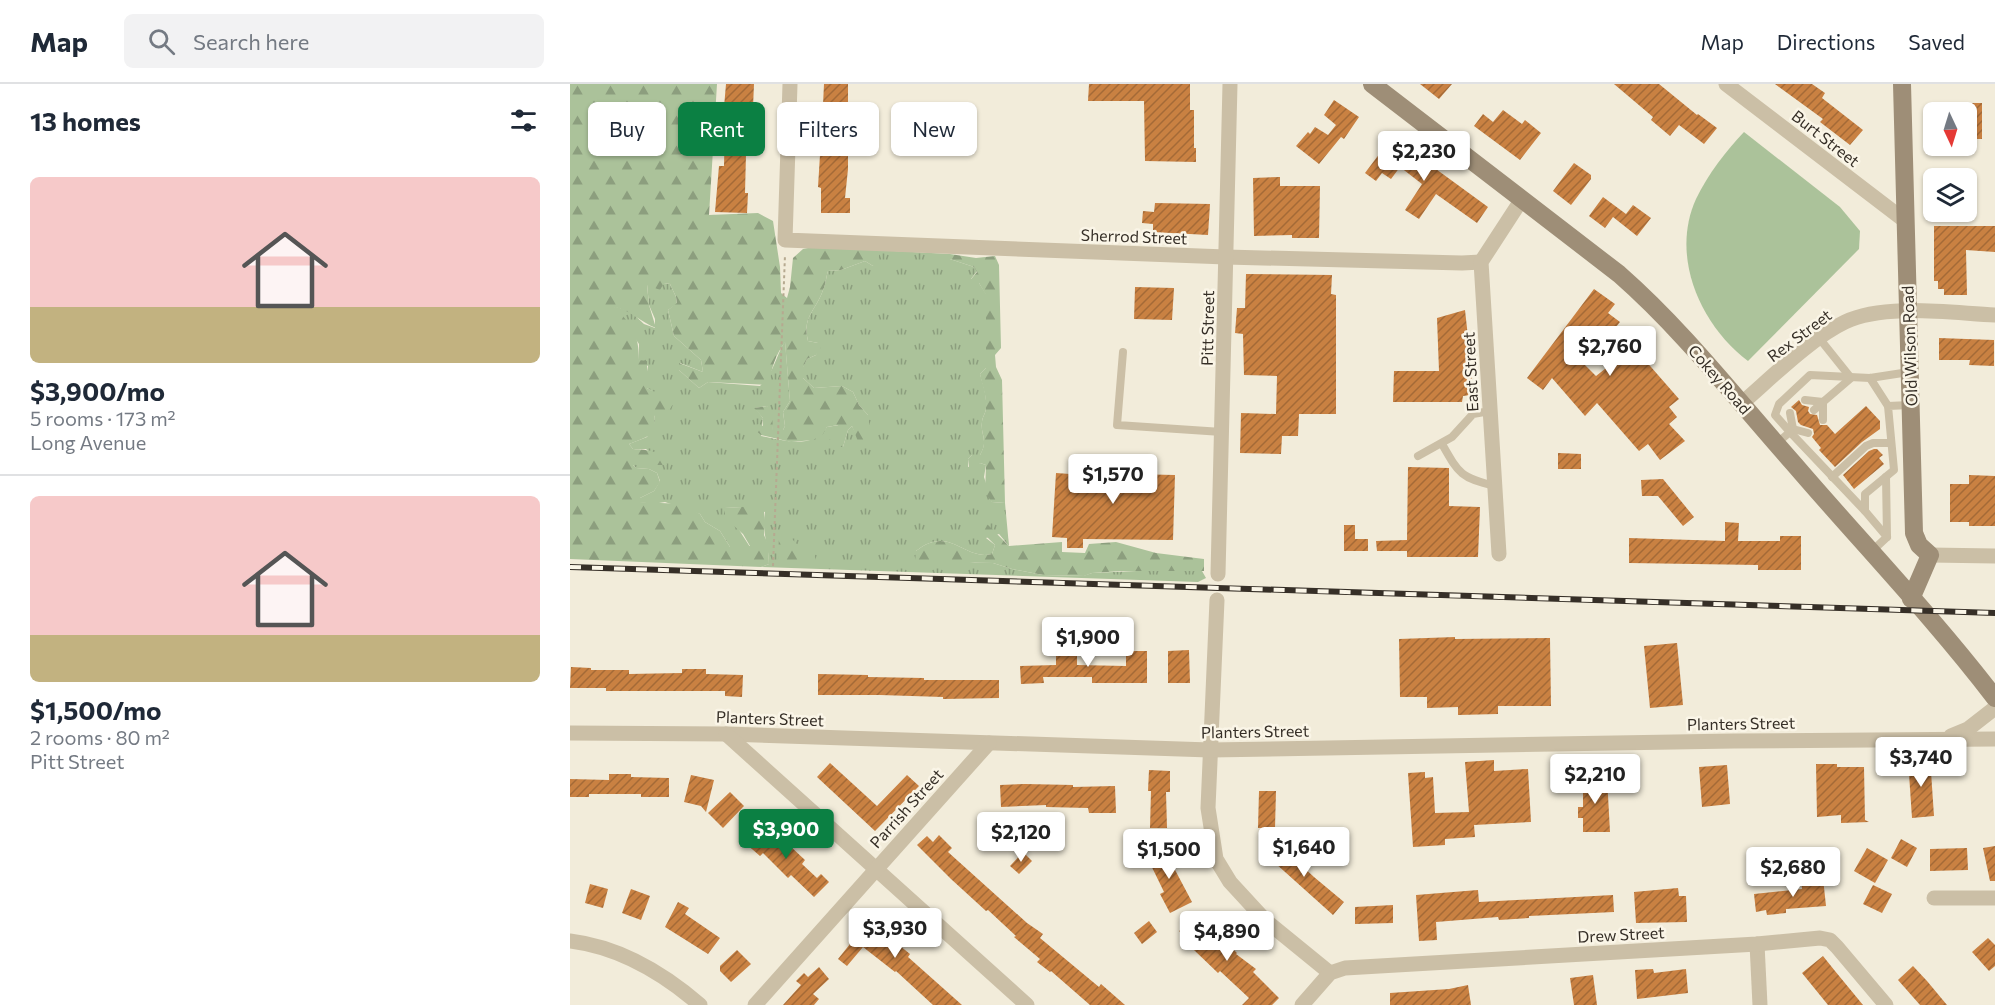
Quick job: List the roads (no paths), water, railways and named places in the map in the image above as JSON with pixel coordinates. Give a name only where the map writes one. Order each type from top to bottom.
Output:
[{"type":"street","name":"Sherrod Street","points":[[789,84],[785,240],[1226,257],[1481,262]]},
{"type":"street","name":"Pitt Street","points":[[1218,574],[1230,84]]},
{"type":"street","name":"Cokey Road","points":[[1372,84],[1640,292],[1741,404],[1790,432],[1871,552],[1995,698]]},
{"type":"street","name":"Burt Street","points":[[1726,84],[1904,220]]},
{"type":"street","name":"Old Wilson Road","points":[[1902,84],[1914,533],[1919,545],[1930,555]]},
{"type":"street","points":[[1481,262],[1522,199]]},
{"type":"street","name":"East Street","points":[[1481,262],[1498,554]]},
{"type":"street","name":"Rex Street","points":[[1741,404],[1819,339],[1854,319],[1880,312],[1995,315]]},
{"type":"street","points":[[1911,599],[1930,555],[1995,556]]},
{"type":"street","points":[[1217,600],[1208,808],[1216,859],[1230,882],[1265,920],[1330,973],[1302,1005]]},
{"type":"street","name":"Planters Street","points":[[1940,740],[1968,729],[1995,708]]},
{"type":"street","name":"Planters Street","points":[[570,733],[726,734],[1210,750],[1734,741],[1995,740]]},
{"type":"street","points":[[726,734],[1027,1005]]},
{"type":"street","name":"Parrish Street","points":[[755,1005],[989,743]]},
{"type":"street","points":[[1934,898],[1995,898]]},
{"type":"street","name":"Drew Street","points":[[1330,973],[1345,968],[1756,944],[1820,938],[1830,940],[1886,1005]]},
{"type":"street","points":[[570,940],[635,960],[681,988],[700,1005]]},
{"type":"street","points":[[1756,944],[1760,1005]]},
{"type":"lane","points":[[1819,339],[1851,378]]},
{"type":"lane","points":[[1123,352],[1117,425],[1222,432]]},
{"type":"lane","points":[[1887,537],[1775,415],[1779,404],[1810,375],[1870,378],[1910,371]]},
{"type":"lane","points":[[1814,410],[1851,378]]},
{"type":"lane","points":[[1865,511],[1865,494],[1894,470],[1888,406],[1870,378]]},
{"type":"lane","points":[[1805,400],[1823,402]]},
{"type":"lane","points":[[1823,402],[1823,420]]},
{"type":"lane","points":[[1888,406],[1911,405]]},
{"type":"lane","points":[[1418,456],[1452,437],[1473,414],[1490,411]]},
{"type":"lane","points":[[1790,413],[1790,432]]},
{"type":"lane","points":[[1790,432],[1808,433]]},
{"type":"lane","points":[[1832,477],[1866,446],[1873,443],[1891,443]]},
{"type":"lane","points":[[1442,444],[1454,466],[1465,477],[1494,486]]},
{"type":"lane","points":[[1871,552],[1887,537],[1886,477]]},
{"type":"railway","points":[[570,567],[1995,613]]}]
